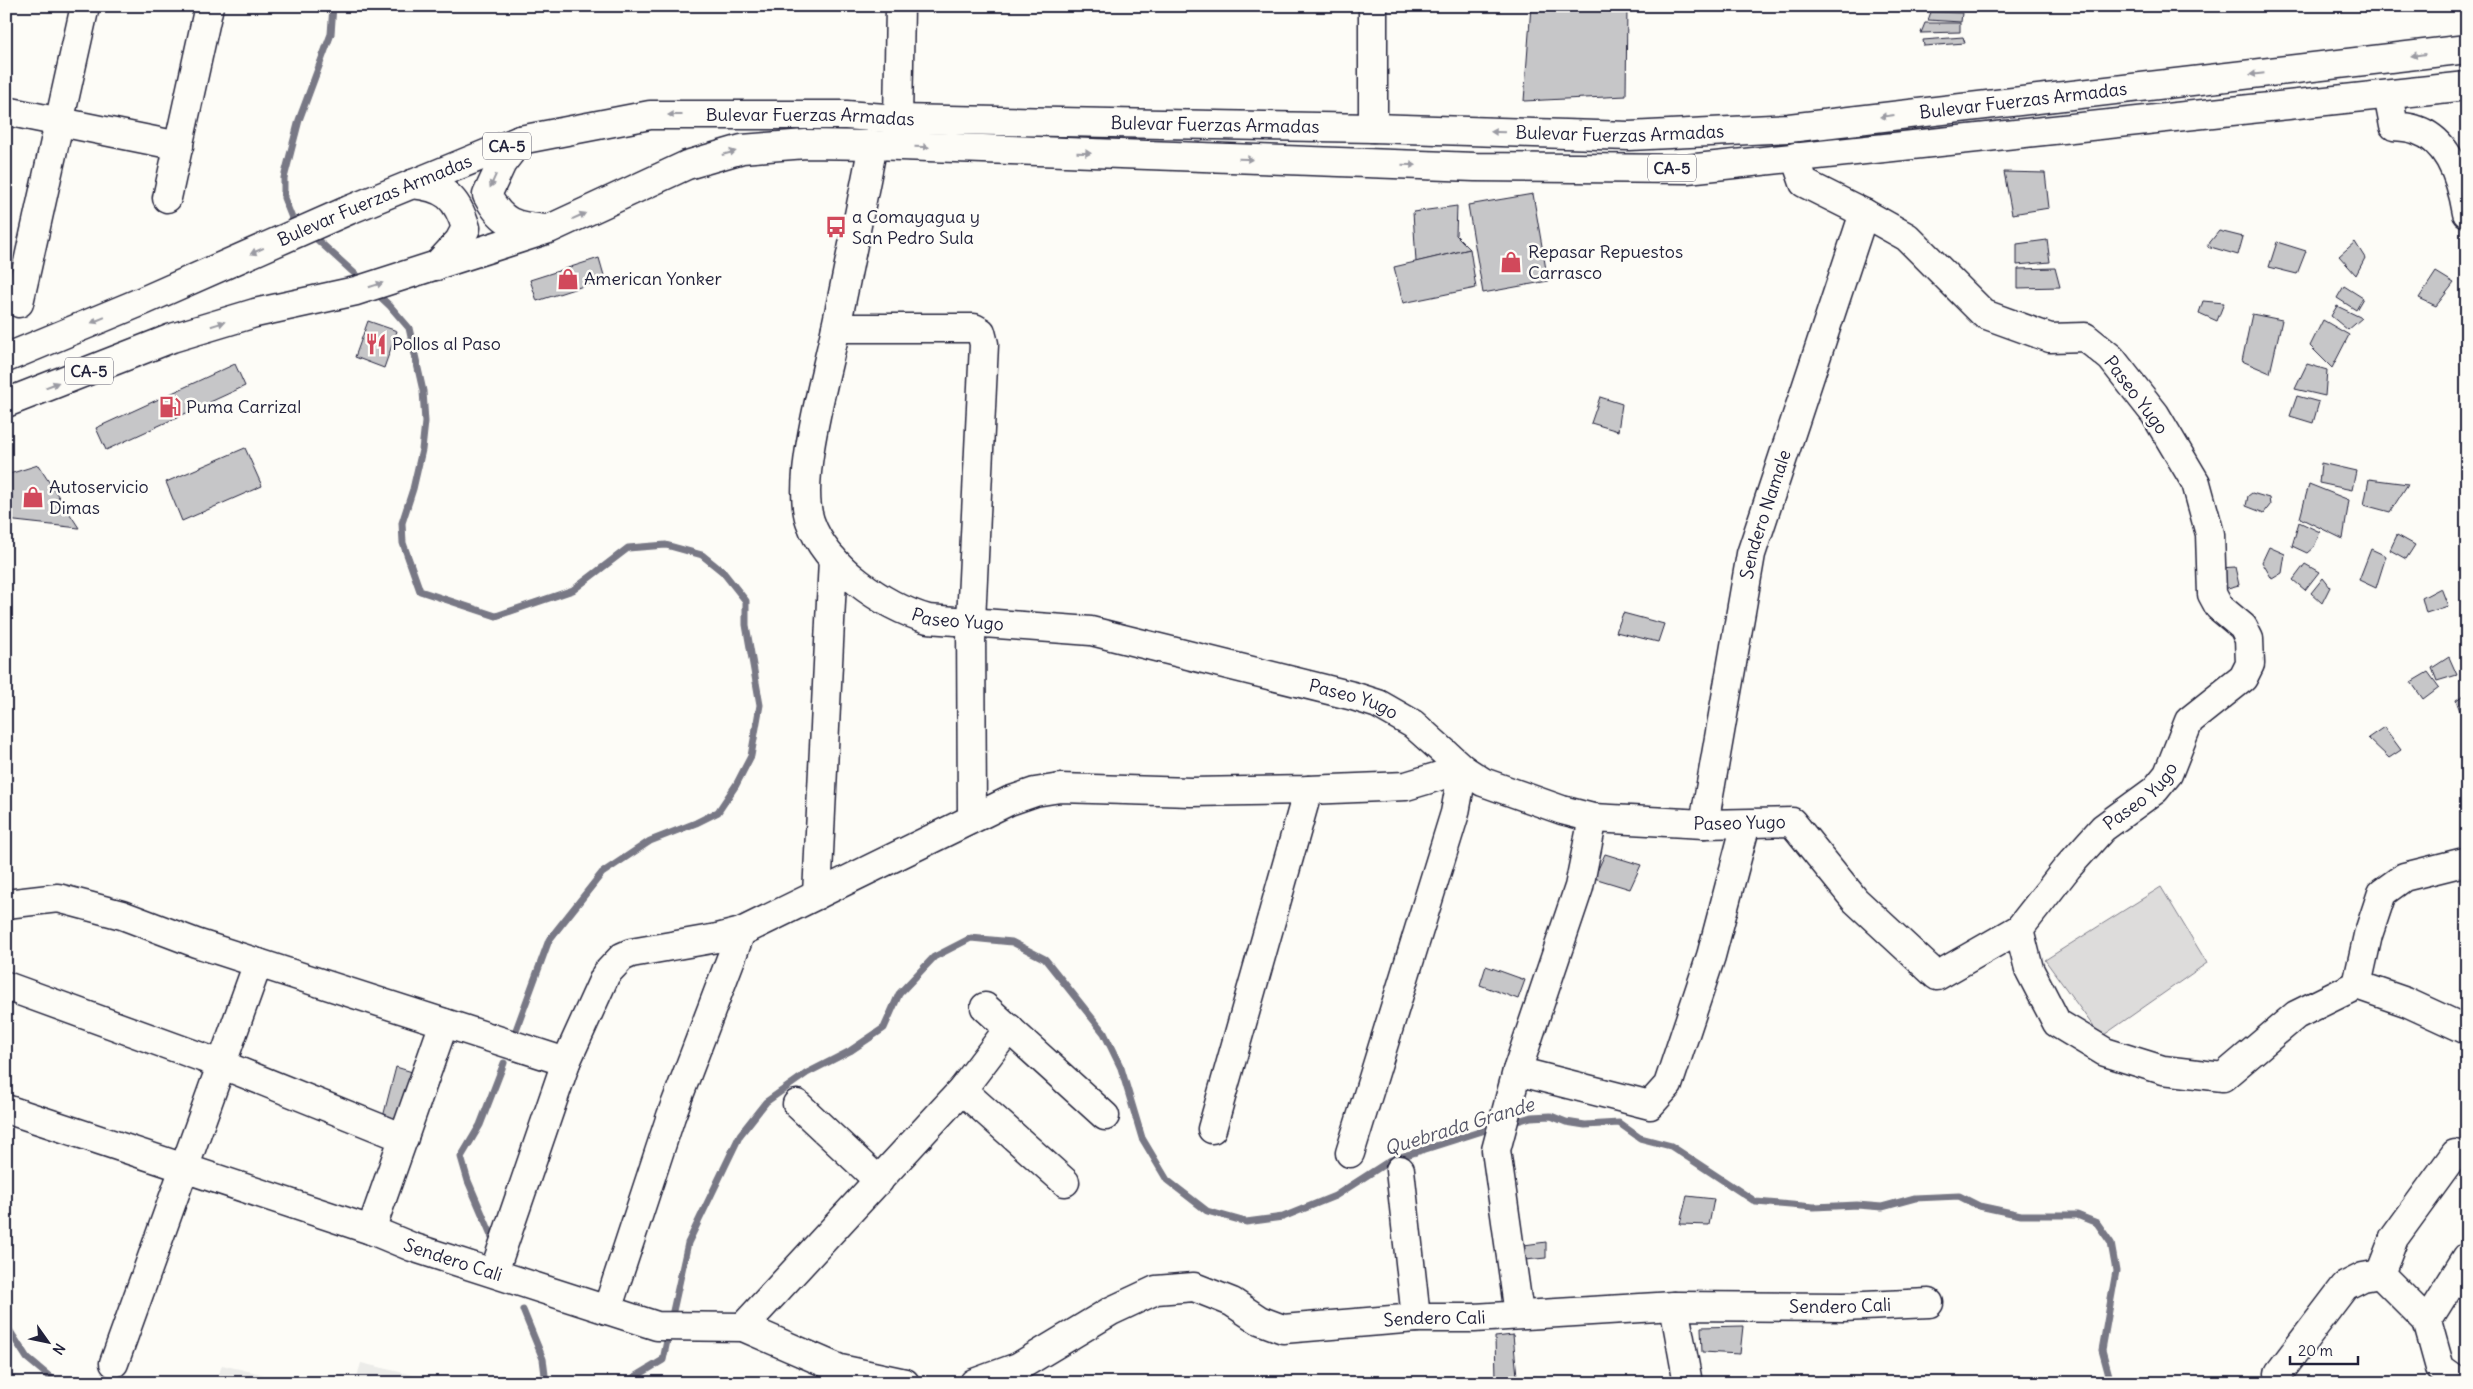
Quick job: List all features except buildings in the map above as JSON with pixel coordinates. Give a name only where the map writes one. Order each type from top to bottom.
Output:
[{"type":"main road","points":[[19,303],[85,6]]},
{"type":"main road","points":[[167,198],[209,6]]},
{"type":"main road","points":[[898,118],[900,6]]},
{"type":"main road","points":[[1373,6],[1373,128]]},
{"type":"main road","name":"Bulevar Fuerzas Armadas","points":[[6,358],[412,184],[520,140],[650,115],[846,115],[898,118],[1373,128],[1629,136],[1789,128],[2467,49]]},
{"type":"main road","name":"Bulevar Fuerzas Armadas","points":[[6,403],[172,338],[255,313],[356,291],[549,229],[687,165],[742,150],[806,144],[873,145],[1475,167],[1687,168],[2467,86]]},
{"type":"main road","points":[[2388,95],[2394,126],[2418,130],[2434,140],[2443,151],[2463,188],[2467,213]]},
{"type":"main road","points":[[6,111],[179,146]]},
{"type":"main road","points":[[520,140],[502,163],[487,195],[494,210],[505,221],[522,227],[549,229]]},
{"type":"main road","name":"Paseo Yugo","points":[[873,145],[811,445],[805,500],[816,534],[833,559],[871,591],[911,614],[928,620],[971,621],[1092,631],[1353,696],[1378,704],[1413,724],[1463,769],[1483,782],[1562,810],[1593,818],[1704,824],[1792,822],[1855,900],[1937,976],[2019,929],[2067,868],[2103,828],[2156,790],[2168,774],[2189,721],[2243,678],[2250,664],[2248,639],[2243,627],[2219,607],[2212,594],[2210,534],[2196,483],[2155,414],[2111,358],[2085,337],[2050,338],[1984,314],[1907,236],[1864,212],[1804,183],[1795,157]]},
{"type":"main road","points":[[412,184],[432,186],[451,197],[461,210],[466,228],[459,241],[435,267]]},
{"type":"main road","name":"Sendero Namale","points":[[1704,824],[1751,554],[1864,212]]},
{"type":"main road","points":[[836,328],[974,328],[981,332],[984,344],[971,621],[972,818]]},
{"type":"main road","points":[[6,342],[51,340]]},
{"type":"main road","points":[[817,895],[833,559]]},
{"type":"main road","points":[[494,1272],[566,1062],[606,974],[622,957],[631,953],[741,932],[1009,801],[1035,792],[1060,788],[1191,792],[1406,786],[1463,769],[1455,813],[1350,1153]]},
{"type":"main road","points":[[1212,1129],[1308,790]]},
{"type":"main road","points":[[1520,1314],[1496,1150],[1517,1071],[1579,887],[1593,818]]},
{"type":"main road","points":[[1517,1071],[1650,1105],[1668,1085],[1711,956],[1746,824]]},
{"type":"main road","points":[[2358,985],[2368,935],[2382,894],[2404,877],[2464,862],[2467,863]]},
{"type":"main road","points":[[6,904],[58,898],[122,915],[258,963],[566,1062]]},
{"type":"main road","points":[[2019,929],[2029,969],[2057,1023],[2105,1052],[2163,1070],[2223,1077],[2296,1015],[2358,985],[2406,1002],[2467,1030]]},
{"type":"main road","points":[[607,1310],[671,1116],[741,932]]},
{"type":"main road","points":[[114,1363],[258,963]]},
{"type":"main road","points":[[6,986],[222,1065],[404,1138]]},
{"type":"main road","points":[[985,1007],[1105,1116]]},
{"type":"main road","points":[[371,1230],[444,1023]]},
{"type":"main road","points":[[743,1327],[962,1090],[1009,1028]]},
{"type":"main road","points":[[962,1090],[1066,1182]]},
{"type":"main road","points":[[797,1104],[879,1181]]},
{"type":"main road","name":"Sendero Cali","points":[[6,1109],[183,1170],[371,1230],[412,1247],[657,1326],[743,1327],[835,1376],[905,1383]]},
{"type":"main road","points":[[2380,1274],[2394,1238],[2456,1154]]},
{"type":"main road","points":[[1400,1170],[1416,1318]]},
{"type":"main road","points":[[2426,1321],[2467,1256]]},
{"type":"main road","points":[[2380,1274],[2426,1321],[2443,1378]]},
{"type":"main road","points":[[2279,1373],[2345,1286],[2363,1277],[2380,1274]]},
{"type":"main road","name":"Sendero Cali","points":[[974,1383],[1018,1367],[1111,1311],[1156,1290],[1194,1287],[1232,1302],[1259,1320],[1283,1329],[1416,1318],[1474,1318],[1674,1306],[1843,1307],[1929,1303]]},
{"type":"main road","points":[[1674,1306],[1688,1383]]},
{"type":"shaded area","points":[[2161,887],[2207,963],[2101,1037],[2045,960]]},
{"type":"shaded area","points":[[361,1363],[434,1380],[435,1383],[330,1383],[356,1380]]},
{"type":"shaded area","points":[[222,1365],[299,1383],[216,1383]]},
{"type":"waterway","points":[[301,225],[292,218],[284,198],[284,178],[299,120],[331,34],[333,6]]},
{"type":"waterway","points":[[311,234],[364,282]]},
{"type":"waterway","points":[[374,291],[409,328],[423,391],[425,422],[422,450],[413,489],[402,523],[403,543],[420,591],[496,616],[573,590],[628,548],[666,545],[702,555],[723,572],[746,601],[746,625],[760,705],[751,756],[736,785],[718,812],[650,841],[602,873],[549,940],[516,1030]]},
{"type":"waterway","name":"Quebrada Grande","points":[[671,1320],[688,1243],[740,1135],[766,1102],[807,1073],[850,1051],[884,1028],[899,994],[934,957],[971,938],[1012,942],[1045,959],[1104,1033],[1121,1068],[1142,1138],[1167,1180],[1207,1211],[1246,1222],[1283,1217],[1335,1196],[1391,1160],[1495,1127]]},
{"type":"waterway","points":[[495,1244],[468,1181],[461,1157],[480,1125],[504,1063]]},
{"type":"waterway","name":"Quebrada Grande","points":[[1511,1123],[1531,1117],[1551,1116],[1566,1122],[1585,1125],[1619,1123],[1640,1138],[1671,1146],[1756,1202],[1814,1207],[1857,1205],[1882,1207],[1915,1198],[1959,1196],[1979,1206],[2021,1215],[2077,1215],[2097,1223],[2111,1243],[2116,1271],[2102,1350],[2111,1383]]},
{"type":"waterway","points":[[523,1310],[543,1359],[546,1383]]},
{"type":"waterway","name":"Quebrada Grande","points":[[6,1325],[27,1358],[57,1383]]},
{"type":"waterway","name":"Quebrada Grande","points":[[625,1383],[663,1360],[669,1331]]},
{"type":"place","name":"a Comayagua y San Pedro Sula","points":[[836,227]]},
{"type":"place","name":"Repasar Repuestos Carrasco","points":[[1511,262]]},
{"type":"place","name":"American Yonker","points":[[568,279]]},
{"type":"place","name":"Pollos al Paso","points":[[376,344]]},
{"type":"place","name":"Puma Carrizal","points":[[170,407]]},
{"type":"place","name":"Autoservicio Dimas","points":[[33,497]]}]
